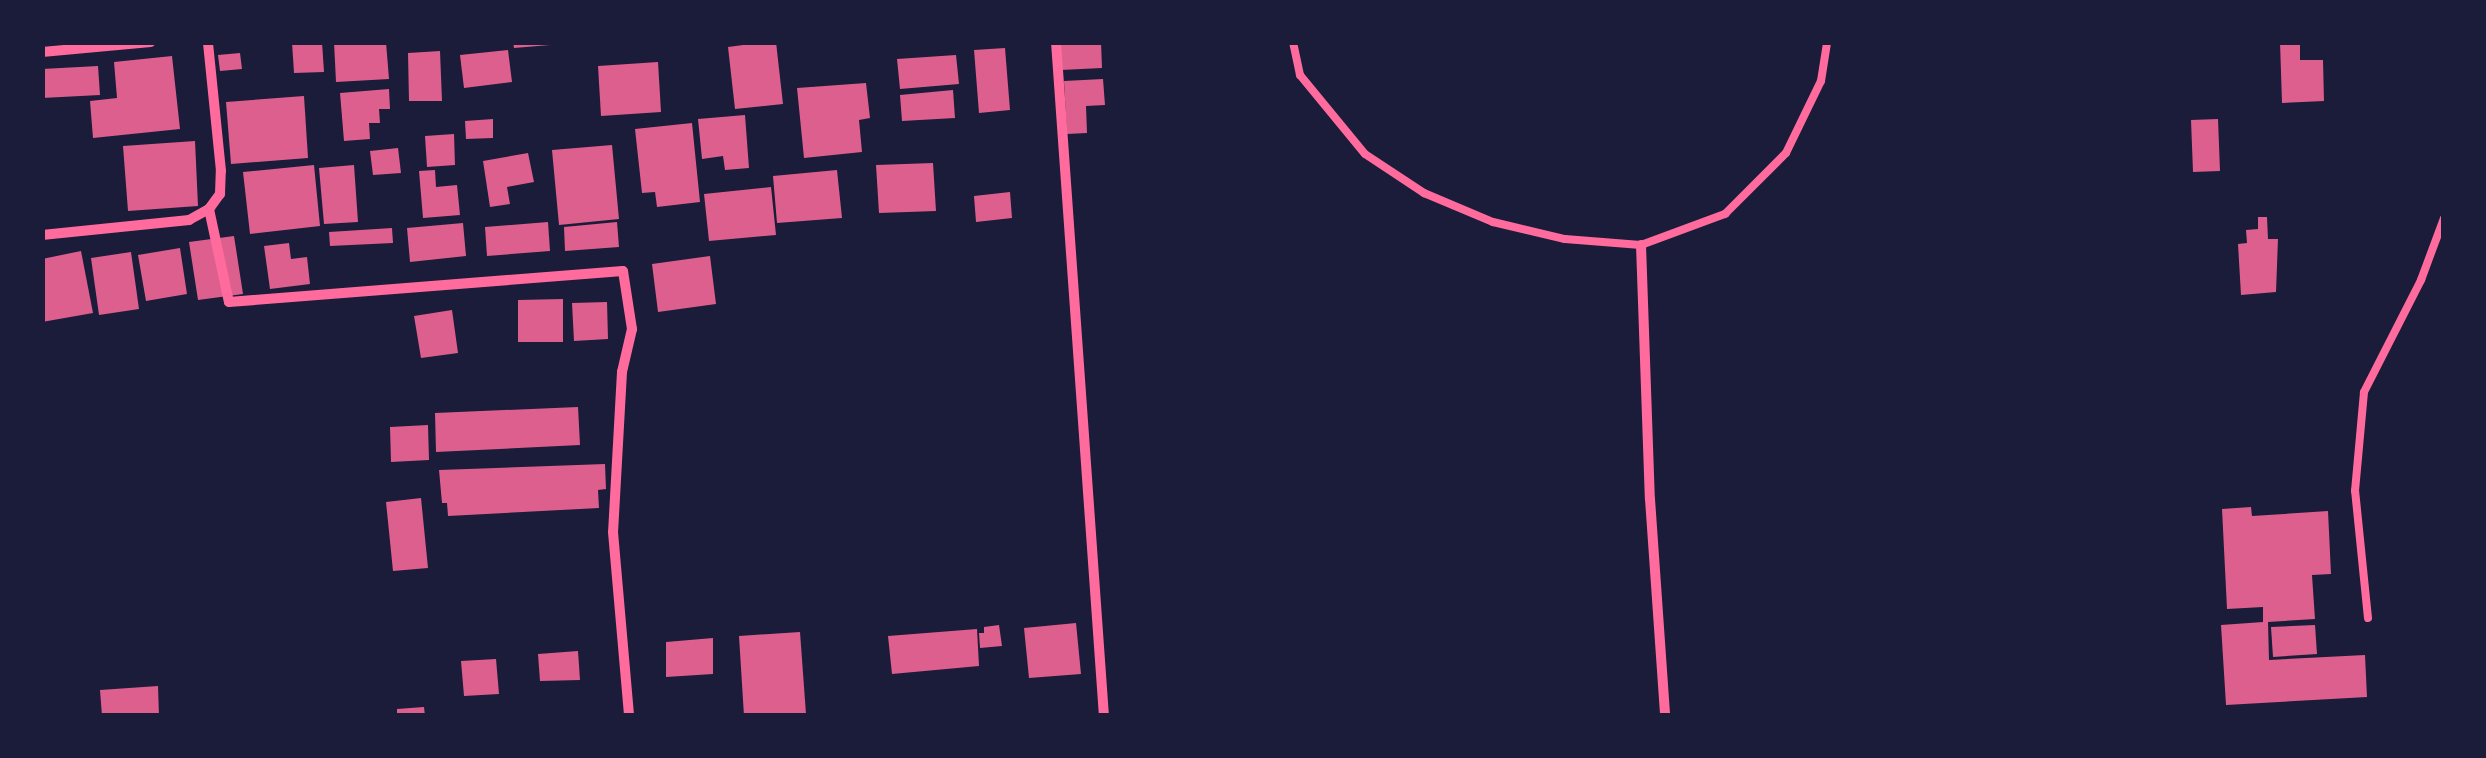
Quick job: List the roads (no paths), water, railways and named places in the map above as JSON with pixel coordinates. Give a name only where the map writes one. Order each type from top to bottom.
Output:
[{"type":"street","points":[[42,52],[151,42]]},
{"type":"street","points":[[42,235],[190,220],[209,209],[220,194],[221,171],[208,42]]},
{"type":"street","points":[[1056,42],[1104,716]]},
{"type":"street","points":[[209,209],[228,302],[623,270],[632,329],[622,372],[614,532],[629,716]]},
{"type":"street","points":[[1642,245],[1650,499],[1665,716]]},
{"type":"lane","points":[[1293,42],[1300,75],[1365,154],[1424,193],[1493,222],[1565,239],[1642,245],[1724,214],[1786,153],[1821,81],[1827,42]]},
{"type":"lane","points":[[2368,618],[2354,491],[2364,392],[2421,280],[2444,218]]}]
